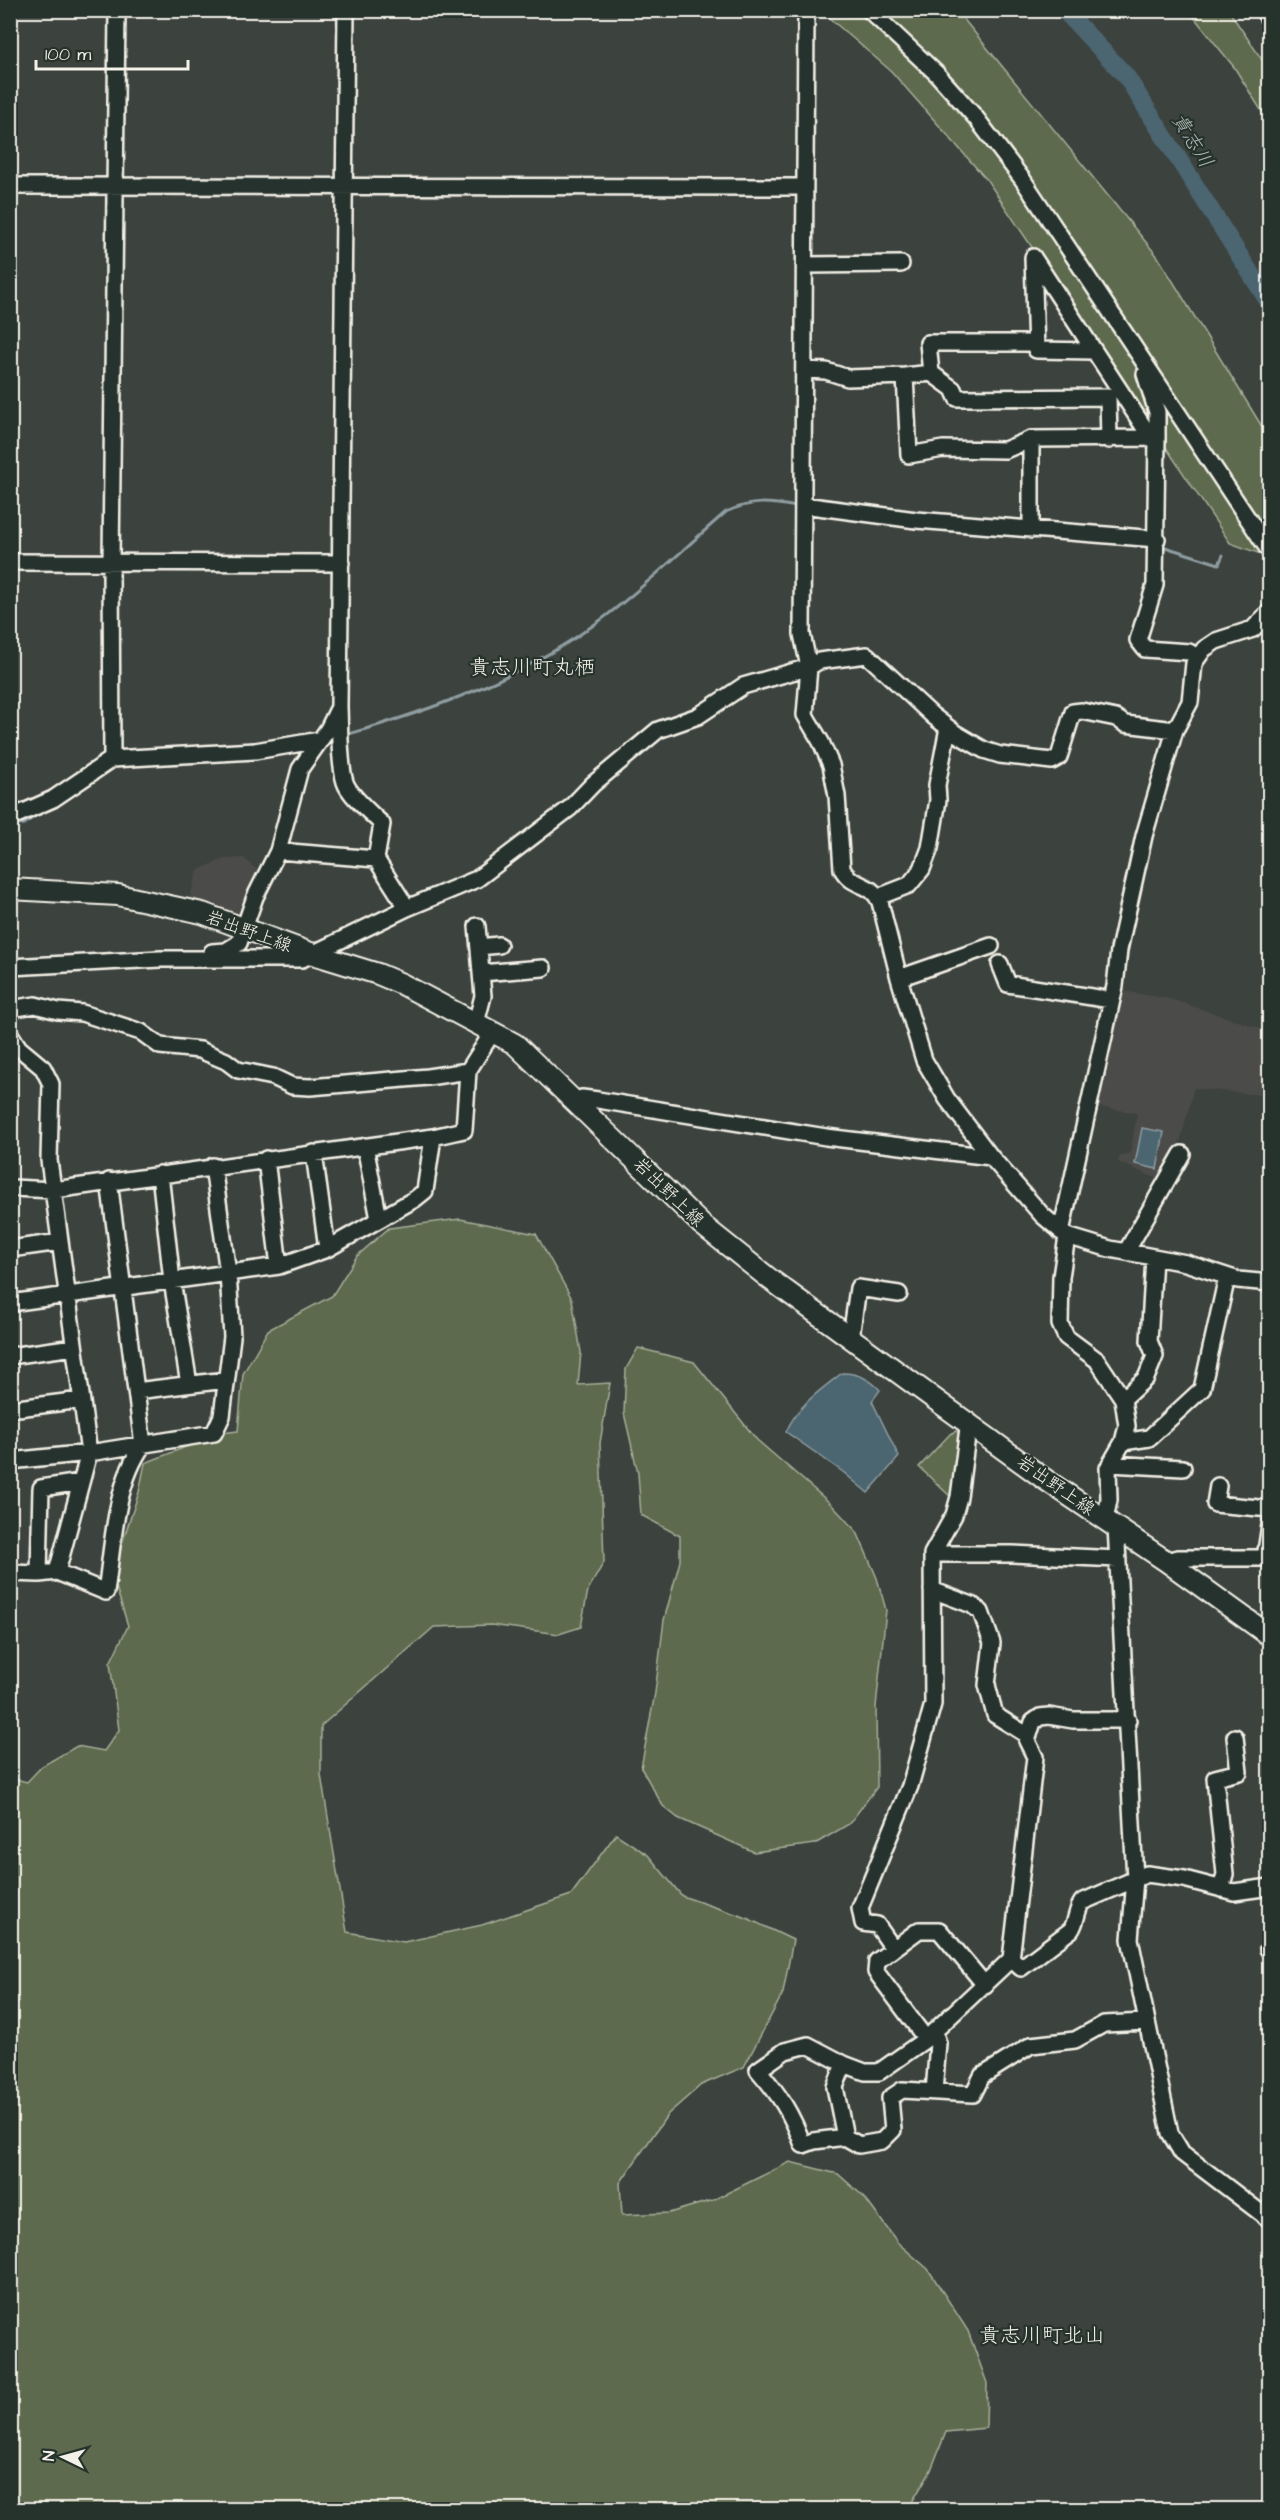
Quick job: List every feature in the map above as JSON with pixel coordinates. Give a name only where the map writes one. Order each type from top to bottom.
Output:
[{"type":"main road","name":"岩出野上線","points":[[10,889],[118,895],[164,903],[202,913],[312,954],[378,974],[402,984],[515,1044],[701,1224],[771,1280],[969,1421],[1043,1478],[1166,1561],[1269,1636]]},
{"type":"street","points":[[112,759],[111,562],[117,10]]},
{"type":"street","points":[[346,10],[339,707],[345,784],[382,824],[376,859],[407,908]]},
{"type":"street","points":[[804,10],[806,16],[805,370],[801,634],[809,667],[805,715],[831,765],[837,796],[842,868],[847,878],[875,891],[878,897],[924,1060],[946,1099],[1042,1215],[1064,1234],[1126,1252],[1186,1263],[1227,1277],[1269,1282]]},
{"type":"street","points":[[870,10],[923,60],[976,118],[1023,180],[1269,552]]},
{"type":"street","points":[[1263,10],[1269,21]]},
{"type":"street","points":[[10,186],[804,187]]},
{"type":"street","points":[[1094,351],[1036,350],[1033,257],[1154,438]]},
{"type":"street","points":[[804,265],[901,264]]},
{"type":"street","points":[[931,373],[928,343],[1035,343]]},
{"type":"street","points":[[1143,363],[1157,412],[1154,438],[1157,539],[1155,585],[1138,640],[1145,649],[1190,652],[1198,657]]},
{"type":"street","points":[[805,370],[826,371],[848,378],[931,373],[953,389],[957,398],[1108,397]]},
{"type":"street","points":[[1107,370],[1109,440]]},
{"type":"street","points":[[905,376],[909,455],[943,449],[1005,450],[1031,439],[1154,438]]},
{"type":"street","points":[[1031,439],[1031,530]]},
{"type":"street","points":[[803,505],[916,520],[1157,539]]},
{"type":"street","points":[[10,562],[341,563]]},
{"type":"street","points":[[1269,611],[1253,629],[1216,641],[1204,649],[1194,663],[1190,702],[1175,730],[1144,837],[1119,950],[1064,1234],[1060,1324],[1066,1337],[1097,1360],[1123,1399],[1127,1426],[1123,1442],[1108,1468],[1111,1523],[1118,1559],[1136,1879],[1130,1939],[1170,2133],[1182,2153],[1269,2220]]},
{"type":"street","points":[[10,967],[198,959],[302,959],[407,908],[477,879],[570,808],[593,784],[658,730],[698,716],[743,686],[809,667],[819,661],[867,655],[904,691],[948,728],[984,750],[1000,755],[1052,761],[1059,757],[1073,712],[1082,711],[1116,718],[1125,724],[1175,730]]},
{"type":"street","points":[[198,959],[206,952],[226,951],[239,943],[255,897],[279,851],[300,769],[339,707]]},
{"type":"street","points":[[878,897],[909,885],[922,869],[930,848],[938,800],[937,785],[948,728]]},
{"type":"street","points":[[10,818],[53,799],[112,759],[255,751],[320,740]]},
{"type":"street","points":[[279,851],[376,859]]},
{"type":"street","points":[[11,1188],[54,1190],[213,1166],[434,1137],[464,1130],[468,1071],[484,1028],[477,926]]},
{"type":"street","points":[[479,947],[498,945]]},
{"type":"street","points":[[899,978],[992,946]]},
{"type":"street","points":[[1000,964],[1008,984],[1111,1000]]},
{"type":"street","points":[[481,973],[543,968]]},
{"type":"street","points":[[10,1009],[35,1005],[58,1011],[82,1013],[141,1032],[160,1046],[200,1050],[226,1061],[238,1070],[273,1077],[292,1086],[428,1077],[468,1071]]},
{"type":"street","points":[[10,1034],[19,1048],[43,1068],[51,1084],[49,1160],[89,1453],[57,1572]]},
{"type":"street","points":[[575,1101],[582,1098],[598,1100],[826,1137],[992,1157]]},
{"type":"street","points":[[10,1304],[279,1266],[327,1249],[425,1191],[434,1137]]},
{"type":"street","points":[[365,1146],[379,1219]]},
{"type":"street","points":[[314,1153],[327,1249]]},
{"type":"street","points":[[1126,1252],[1182,1154]]},
{"type":"street","points":[[266,1160],[279,1266]]},
{"type":"street","points":[[10,1461],[89,1453],[214,1433],[222,1416],[232,1337],[228,1273],[213,1166]]},
{"type":"street","points":[[160,1174],[172,1281],[189,1384]]},
{"type":"street","points":[[10,1573],[57,1572],[106,1592],[116,1520],[131,1462],[143,1445],[109,1181]]},
{"type":"street","points":[[10,1249],[60,1242]]},
{"type":"street","points":[[1123,1399],[1146,1378],[1155,1356],[1149,1341],[1154,1258]]},
{"type":"street","points":[[1123,1442],[1149,1438],[1202,1389],[1227,1277]]},
{"type":"street","points":[[851,1337],[858,1288],[898,1294]]},
{"type":"street","points":[[10,1356],[74,1347]]},
{"type":"street","points":[[136,1391],[226,1380]]},
{"type":"street","points":[[10,1409],[81,1400]]},
{"type":"street","points":[[893,1948],[877,1925],[863,1923],[860,1908],[910,1786],[933,1704],[932,1554],[954,1515],[959,1497],[969,1421]]},
{"type":"street","points":[[1110,1464],[1183,1468]]},
{"type":"street","points":[[39,1574],[41,1488],[81,1482]]},
{"type":"street","points":[[1218,1485],[1215,1504],[1269,1509]]},
{"type":"street","points":[[1166,1561],[1178,1558],[1267,1558],[1269,1525]]},
{"type":"street","points":[[932,1554],[1012,1554],[1118,1559]]},
{"type":"street","points":[[932,1590],[972,1605],[981,1612],[992,1643],[987,1684],[995,1715],[1027,1735]]},
{"type":"street","points":[[1128,1720],[1073,1720],[1049,1716],[1040,1717],[1033,1722],[1027,1735],[1027,1741],[1035,1757],[1011,1959],[985,1985],[930,2035],[879,2072],[866,2072],[844,2064],[808,2045],[785,2050],[758,2070],[794,2118],[803,2145],[814,2141],[845,2137],[859,2145],[882,2141],[893,2130],[890,2098],[902,2090],[973,2094],[982,2076],[1031,2045],[1075,2040],[1104,2024],[1146,2022]]},
{"type":"street","points":[[1221,1889],[1225,1875],[1215,1778],[1239,1772],[1235,1737]]},
{"type":"street","points":[[1011,1959],[1021,1968],[1071,1930],[1076,1924],[1077,1910],[1082,1902],[1147,1874],[1184,1879],[1234,1892],[1269,1887]]},
{"type":"street","points":[[934,2092],[938,2043],[876,1972],[877,1961],[919,1930],[939,1930],[985,1985]]},
{"type":"street","points":[[844,2064],[835,2087],[845,2137]]},
{"type":"shaded area","points":[[244,858],[261,874],[245,912],[235,917],[189,900],[198,870],[224,859]]},
{"type":"shaded area","points":[[1117,990],[1170,999],[1269,1031],[1269,1096],[1194,1088],[1176,1158],[1162,1181],[1118,1162],[1119,1157],[1130,1153],[1137,1113],[1094,1106]]},
{"type":"green space","points":[[821,11],[957,11],[1158,257],[1269,438],[1269,557],[1230,543],[987,180],[891,71]]},
{"type":"green space","points":[[1189,11],[1229,11],[1269,70],[1269,123],[1234,67]]},
{"type":"green space","points":[[460,1219],[536,1234],[572,1299],[581,1352],[578,1385],[610,1383],[600,1443],[604,1562],[588,1590],[581,1627],[559,1634],[491,1625],[434,1627],[321,1726],[321,1775],[347,1932],[404,1942],[482,1925],[571,1895],[616,1834],[648,1855],[682,1896],[747,1918],[793,1940],[783,1993],[744,2067],[701,2085],[668,2114],[620,2183],[622,2215],[669,2213],[713,2200],[790,2162],[838,2174],[864,2197],[898,2243],[928,2269],[968,2331],[987,2383],[986,2428],[946,2432],[931,2470],[908,2509],[11,2510],[11,1778],[27,1782],[42,1766],[77,1746],[104,1751],[119,1730],[110,1663],[128,1626],[112,1574],[139,1492],[145,1463],[221,1433],[238,1431],[243,1374],[268,1330],[332,1296],[357,1256],[389,1228]]},
{"type":"green space","points":[[638,1348],[694,1362],[757,1440],[830,1503],[857,1532],[877,1578],[886,1610],[876,1707],[877,1787],[849,1824],[815,1844],[754,1852],[678,1818],[663,1806],[641,1768],[655,1693],[664,1620],[680,1561],[680,1536],[641,1515],[638,1473],[624,1413],[626,1369]]},
{"type":"green space","points":[[956,1431],[962,1436],[953,1499],[919,1467],[950,1434]]},
{"type":"water","points":[[1142,1128],[1164,1132],[1157,1169],[1135,1164]]},
{"type":"water","points":[[842,1373],[863,1377],[880,1390],[872,1401],[899,1457],[868,1493],[843,1472],[786,1432],[803,1406]]},
{"type":"waterway","name":"貴志川","points":[[1064,10],[1126,76],[1270,304]]},
{"type":"waterway","points":[[345,735],[411,715],[476,690],[569,642],[615,609],[726,512],[744,505],[761,503],[797,507]]},
{"type":"waterway","points":[[1162,546],[1219,564],[1223,555]]},
{"type":"waterway","points":[[10,827],[24,824],[44,810]]},
{"type":"district","name":"貴志川町丸栖","points":[[532,667]]},
{"type":"district","name":"貴志川町北山","points":[[1042,2335]]}]
